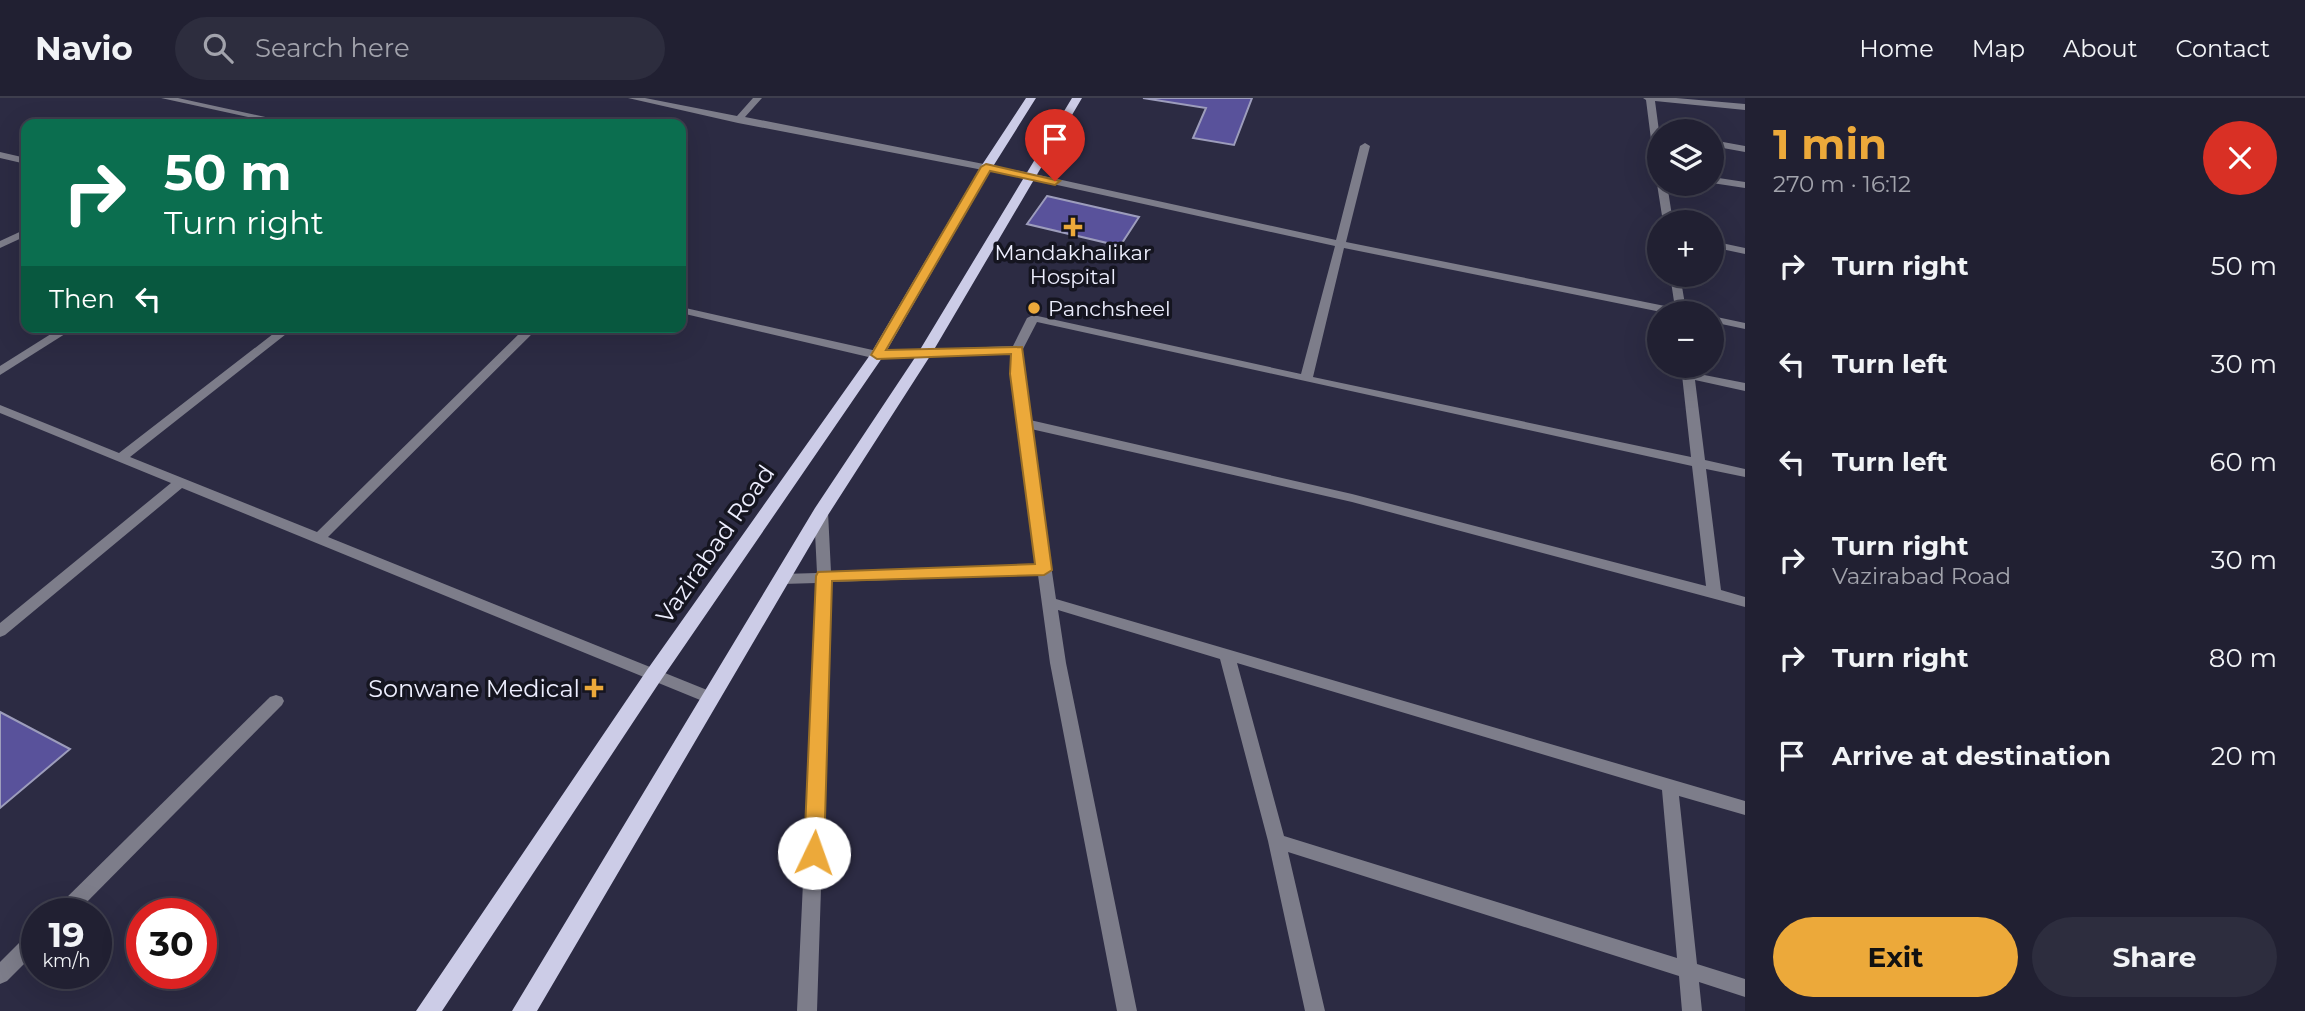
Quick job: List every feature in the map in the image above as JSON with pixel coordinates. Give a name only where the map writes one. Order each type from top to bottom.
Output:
[{"type":"main road","name":"Vazirabad Road","points":[[428,1011],[654,675],[877,355],[986,167],[1031,98]]},
{"type":"main road","points":[[524,1011],[821,512],[925,353],[1077,98]]},
{"type":"street","points":[[165,98],[268,119]]},
{"type":"street","points":[[632,98],[1030,176],[1341,244],[1647,306]]},
{"type":"street","points":[[738,120],[758,98]]},
{"type":"street","points":[[1653,119],[1648,98],[1745,107]]},
{"type":"street","points":[[1724,145],[1745,149]]},
{"type":"street","points":[[1306,379],[1366,146]]},
{"type":"street","points":[[0,155],[21,160]]},
{"type":"street","points":[[1724,182],[1745,185]]},
{"type":"street","points":[[0,246],[21,235]]},
{"type":"street","points":[[1724,247],[1745,251]]},
{"type":"street","points":[[686,311],[877,355],[1017,349]]},
{"type":"street","points":[[1127,1011],[1058,663],[1017,374],[1017,349],[1033,318],[1745,473]]},
{"type":"street","points":[[1724,322],[1745,326]]},
{"type":"street","points":[[0,371],[60,333]]},
{"type":"street","points":[[121,457],[281,333]]},
{"type":"street","points":[[318,538],[527,333]]},
{"type":"street","points":[[1689,378],[1714,594]]},
{"type":"street","points":[[1715,378],[1745,387]]},
{"type":"street","points":[[0,409],[710,698]]},
{"type":"street","points":[[1024,423],[1352,498],[1745,602]]},
{"type":"street","points":[[0,632],[181,482]]},
{"type":"street","points":[[807,1011],[824,576],[821,512]]},
{"type":"street","points":[[782,579],[1044,570]]},
{"type":"street","points":[[1049,602],[1745,808]]},
{"type":"street","points":[[1227,655],[1277,841],[1315,1011]]},
{"type":"street","points":[[78,898],[276,701]]},
{"type":"street","points":[[1670,786],[1692,1011]]},
{"type":"street","points":[[1277,841],[1745,988]]},
{"type":"street","points":[[0,975],[21,954]]},
{"type":"building","points":[[1143,98],[1252,98],[1234,145],[1193,138],[1206,108]]},
{"type":"building","points":[[1047,196],[1139,217],[1120,246],[1027,224]]},
{"type":"building","points":[[0,712],[70,749],[0,808]]},
{"type":"place","name":"Mandakhalikar Hospital","points":[[1073,227]]},
{"type":"place","name":"Panchsheel","points":[[1034,308]]},
{"type":"place","name":"Sonwane Medical","points":[[594,688]]},
{"type":"route","points":[[814,853],[824,576],[1044,570],[1017,374],[1017,349],[877,355],[986,167],[1055,181]]}]
